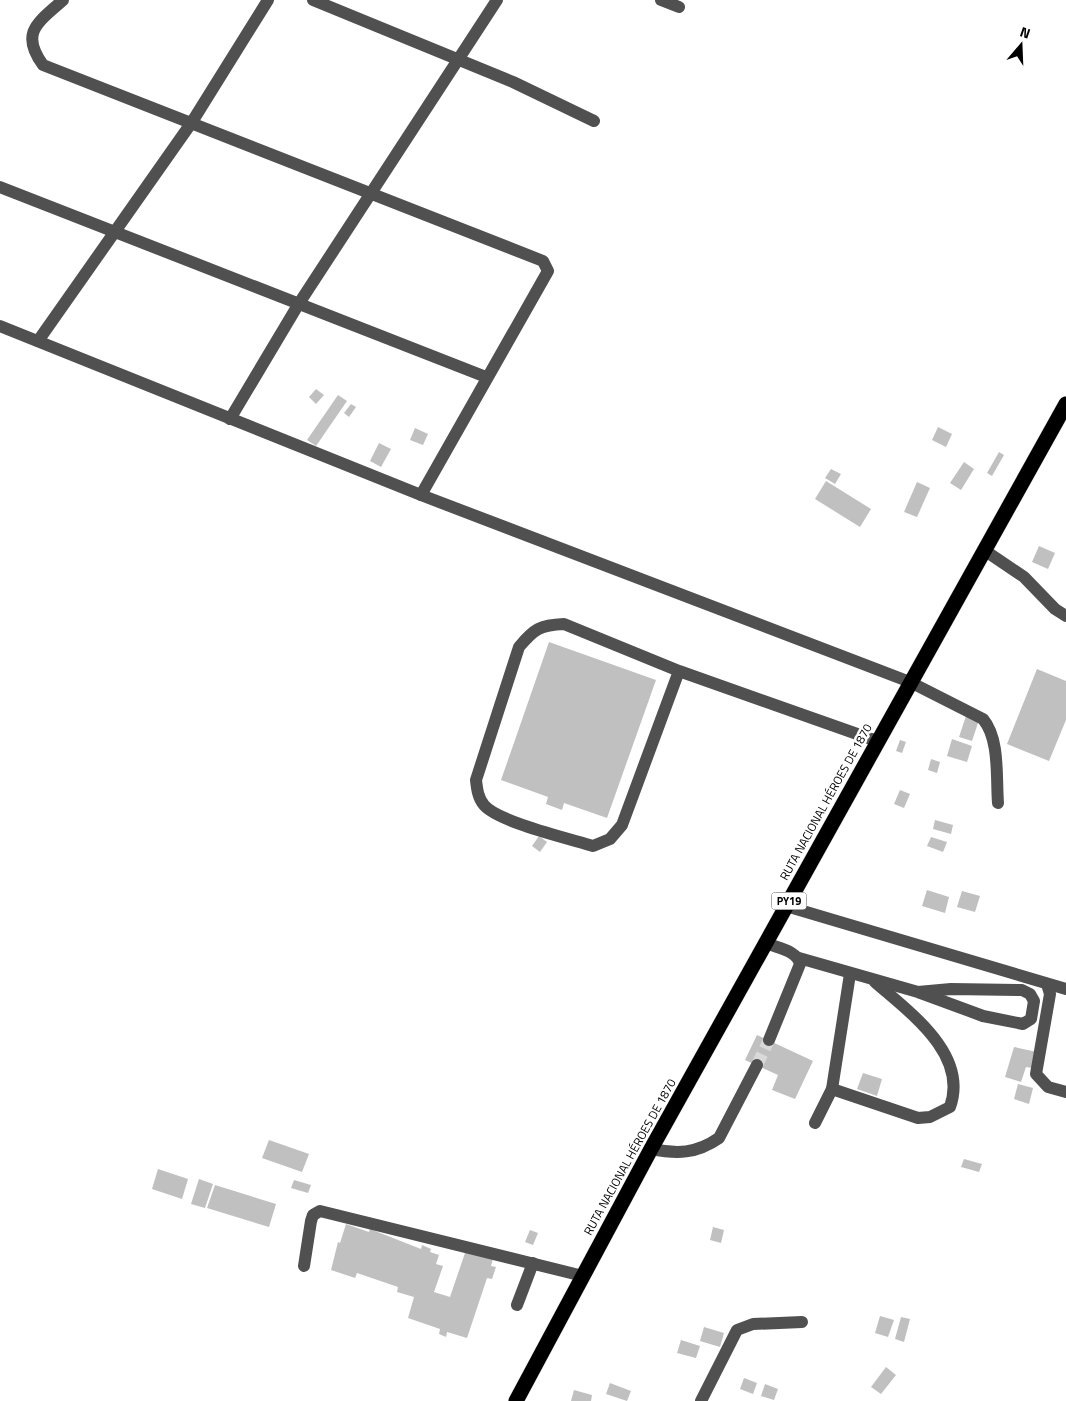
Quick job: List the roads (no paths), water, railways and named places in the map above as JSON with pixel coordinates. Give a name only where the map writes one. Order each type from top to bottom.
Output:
[{"type":"highway","name":"RUTA NACIONAL HÉROES DE 1870","points":[[516,1401],[651,1149],[1066,404]]},
{"type":"street","points":[[63,0],[44,15],[36,26],[32,37],[33,52],[43,65],[373,192],[543,261],[546,265],[548,271],[486,377],[421,495]]},
{"type":"street","points":[[38,340],[192,122],[268,0]]},
{"type":"street","points":[[313,0],[513,82],[594,121]]},
{"type":"street","points":[[230,419],[298,305],[497,0]]},
{"type":"street","points":[[661,0],[679,7]]},
{"type":"street","points":[[0,187],[486,377]]},
{"type":"street","points":[[0,326],[421,495],[910,682],[983,719],[987,724],[994,750],[998,803]]},
{"type":"street","points":[[984,550],[1024,577],[1055,609],[1066,616]]},
{"type":"street","points":[[679,671],[622,824],[610,839],[593,846],[499,816],[485,806],[477,794],[476,780],[519,648],[531,633],[545,625],[564,624],[679,671],[877,741]]},
{"type":"street","points":[[786,906],[1066,989]]},
{"type":"street","points":[[766,943],[794,954],[799,958],[918,992],[983,1016],[1023,1024],[1031,1019],[1034,1001],[1030,994],[1022,990],[951,989],[918,992]]},
{"type":"street","points":[[769,1040],[798,972],[799,958]]},
{"type":"street","points":[[815,1123],[832,1089],[850,974]]},
{"type":"street","points":[[832,1089],[918,1118],[942,1113],[950,1107],[954,1096],[953,1079],[945,1054],[933,1037],[873,980]]},
{"type":"street","points":[[1046,984],[1050,994],[1036,1074],[1048,1086],[1066,1092]]},
{"type":"street","points":[[651,1149],[686,1153],[708,1146],[719,1138],[757,1066]]},
{"type":"street","points":[[304,1266],[310,1221],[314,1215],[320,1212],[533,1262],[583,1276]]},
{"type":"street","points":[[517,1305],[533,1262]]},
{"type":"street","points":[[701,1401],[737,1330],[753,1324],[802,1322]]},
{"type":"tunnel","points":[[757,1065],[769,1040]]}]
